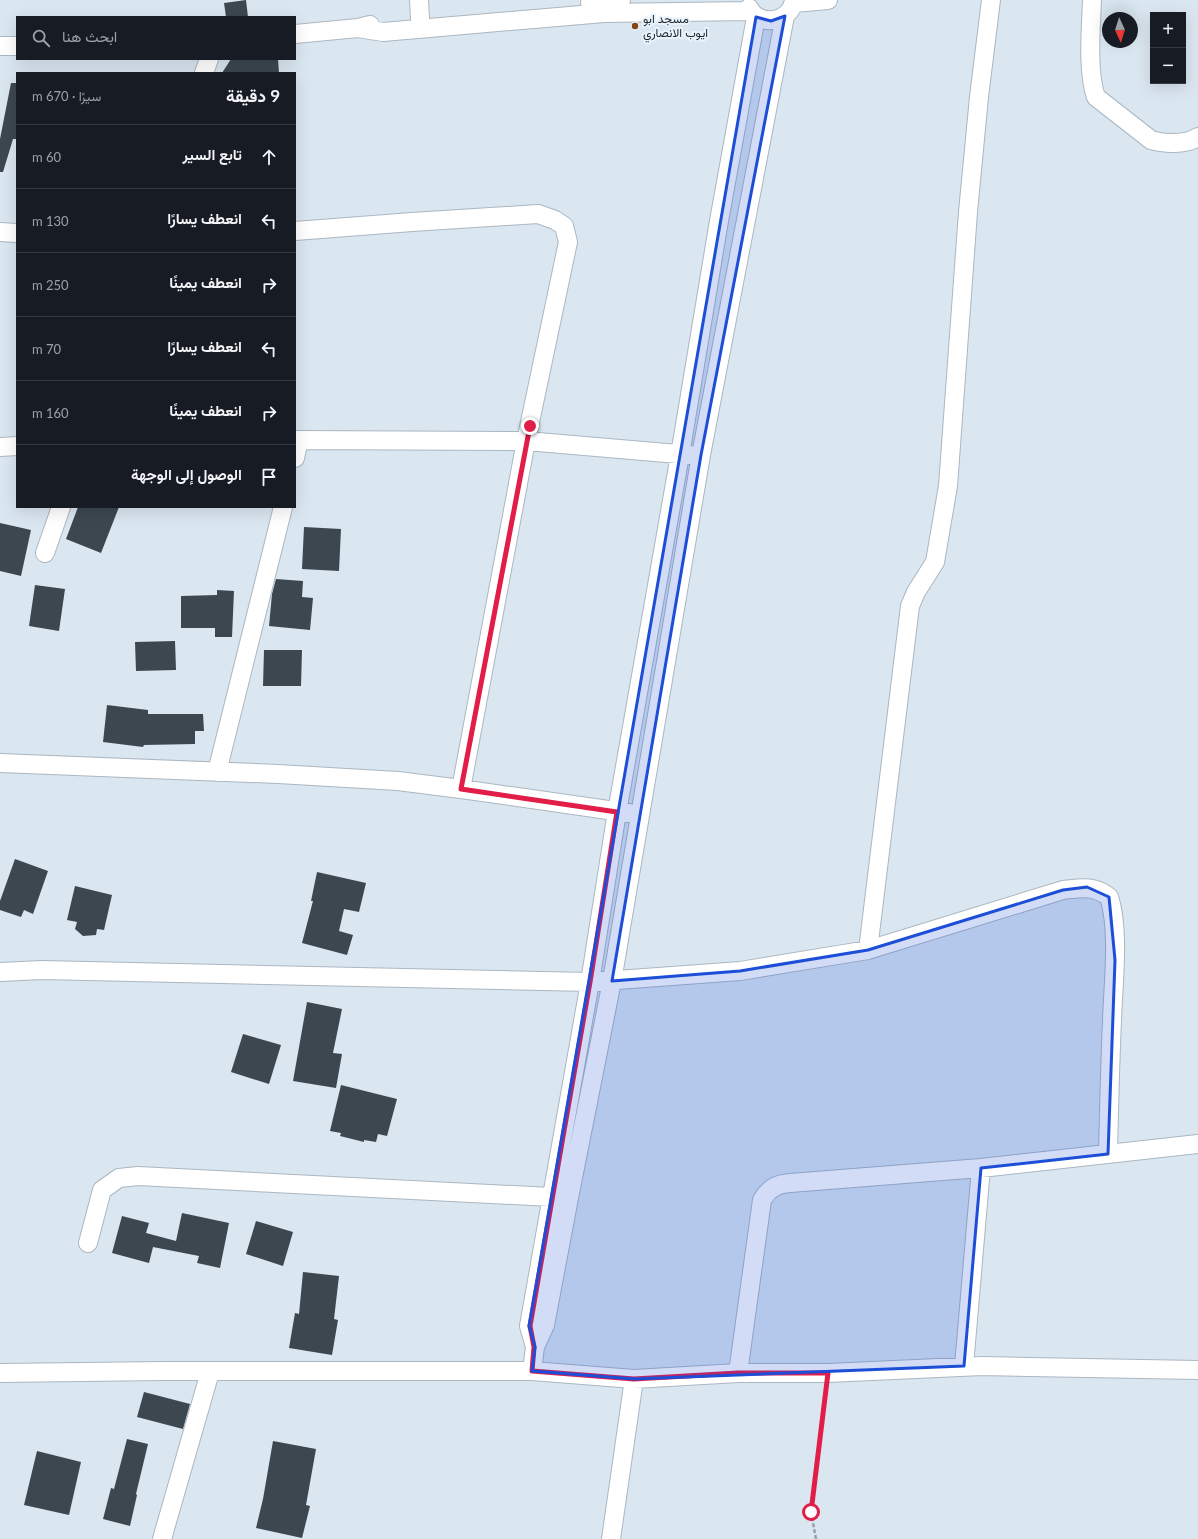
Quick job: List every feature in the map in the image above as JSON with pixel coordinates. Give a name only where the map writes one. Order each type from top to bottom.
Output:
[{"type":"street","points":[[420,0],[420,19]]},
{"type":"street","points":[[296,34],[358,28],[384,22],[621,0]]},
{"type":"street","points":[[358,28],[384,32],[604,13],[751,9],[763,20],[771,21],[791,6],[822,0]]},
{"type":"street","points":[[868,950],[910,606],[916,592],[935,562],[948,486],[967,220],[979,97],[991,0]]},
{"type":"street","points":[[1092,0],[1091,73],[1093,89],[1096,97],[1151,140],[1160,142],[1183,142],[1194,140],[1198,137]]},
{"type":"street","points":[[534,1347],[545,1325],[568,1198],[612,981],[701,456],[791,6]]},
{"type":"street","points":[[532,1371],[534,1347],[530,1326],[551,1196],[590,982],[617,812],[680,455],[719,222],[751,9]]},
{"type":"street","points":[[0,46],[16,46]]},
{"type":"street","points":[[204,72],[209,60]]},
{"type":"street","points":[[296,231],[538,214],[555,220],[564,226],[568,242],[526,441],[461,789]]},
{"type":"street","points":[[0,232],[16,233]]},
{"type":"street","points":[[297,440],[526,441],[701,456]]},
{"type":"street","points":[[0,448],[16,446]]},
{"type":"street","points":[[45,554],[61,508]]},
{"type":"street","points":[[217,772],[283,508]]},
{"type":"street","points":[[0,763],[278,774],[398,781],[639,815]]},
{"type":"street","points":[[0,972],[42,970],[590,982],[612,981],[740,971],[868,950],[1063,890],[1087,888],[1102,891],[1109,897],[1114,922],[1115,960],[1110,1058],[1108,1154]]},
{"type":"street","points":[[738,1373],[762,1200],[771,1188],[780,1184],[981,1168],[1198,1144]]},
{"type":"street","points":[[964,1366],[981,1168]]},
{"type":"street","points":[[88,1242],[102,1190],[119,1178],[138,1176],[551,1196]]},
{"type":"street","points":[[0,1373],[91,1371],[532,1371],[634,1379],[738,1373],[828,1373],[964,1366],[1198,1370]]},
{"type":"street","points":[[162,1539],[210,1372]]},
{"type":"street","points":[[611,1539],[634,1379]]},
{"type":"path","points":[[816,1539],[811,1512],[828,1373]]},
{"type":"highlighted area","points":[[785,16],[701,455],[612,981],[740,971],[868,950],[1063,890],[1087,887],[1109,897],[1115,960],[1108,1154],[981,1168],[964,1366],[634,1379],[532,1371],[535,1347],[529,1326],[756,17],[771,21]]},
{"type":"building","points":[[246,0],[248,16],[226,16],[224,3]]},
{"type":"building","points":[[230,60],[278,60],[279,72],[223,72]]},
{"type":"building","points":[[11,83],[16,83],[16,139],[13,139],[3,172],[0,172],[0,139]]},
{"type":"building","points":[[78,508],[119,508],[101,553],[66,539]]},
{"type":"building","points":[[0,523],[31,530],[21,576],[0,571]]},
{"type":"building","points":[[304,527],[341,529],[339,571],[302,569]]},
{"type":"building","points":[[276,579],[303,581],[302,597],[313,598],[310,630],[269,626],[272,594]]},
{"type":"building","points":[[35,585],[65,589],[59,631],[29,626]]},
{"type":"building","points":[[217,590],[234,591],[232,637],[215,637],[215,628],[181,628],[181,596],[217,595]]},
{"type":"building","points":[[175,641],[176,670],[136,671],[135,642]]},
{"type":"building","points":[[264,650],[302,650],[301,686],[263,686]]},
{"type":"building","points":[[107,705],[148,710],[148,714],[203,714],[204,731],[195,731],[195,744],[144,745],[143,747],[103,742]]},
{"type":"building","points":[[15,859],[48,871],[33,914],[24,910],[21,917],[0,910],[0,901]]},
{"type":"building","points":[[317,872],[366,883],[359,912],[344,909],[339,931],[353,935],[347,955],[302,943],[313,901],[311,901]]},
{"type":"building","points":[[75,886],[112,895],[104,930],[97,929],[96,935],[83,936],[75,929],[77,922],[67,920]]},
{"type":"building","points":[[307,1002],[342,1009],[333,1053],[342,1054],[336,1088],[293,1081]]},
{"type":"building","points":[[243,1034],[281,1045],[269,1084],[231,1072]]},
{"type":"building","points":[[341,1085],[397,1099],[387,1136],[378,1134],[376,1142],[364,1140],[364,1142],[340,1136],[341,1133],[330,1131]]},
{"type":"building","points":[[182,1213],[229,1223],[220,1268],[197,1263],[199,1256],[153,1247],[149,1263],[112,1253],[122,1216],[149,1223],[146,1233],[176,1241]]},
{"type":"building","points":[[256,1221],[293,1232],[283,1266],[246,1254]]},
{"type":"building","points":[[303,1272],[339,1276],[334,1319],[338,1320],[332,1355],[289,1348],[295,1313],[299,1314]]},
{"type":"building","points":[[144,1392],[190,1404],[183,1429],[137,1417]]},
{"type":"building","points":[[127,1439],[148,1444],[130,1526],[103,1519],[111,1488],[114,1489]]},
{"type":"building","points":[[273,1441],[316,1449],[306,1505],[310,1506],[302,1538],[256,1528],[263,1499]]},
{"type":"building","points":[[37,1451],[81,1462],[69,1515],[24,1505]]},
{"type":"place","name":"مسجد ابو ايوب الانصاري","points":[[635,26]]},
{"type":"route","points":[[530,426],[461,789],[617,812],[590,982],[551,1196],[530,1326],[534,1347],[532,1371],[634,1379],[738,1373],[828,1373],[811,1512]]}]
